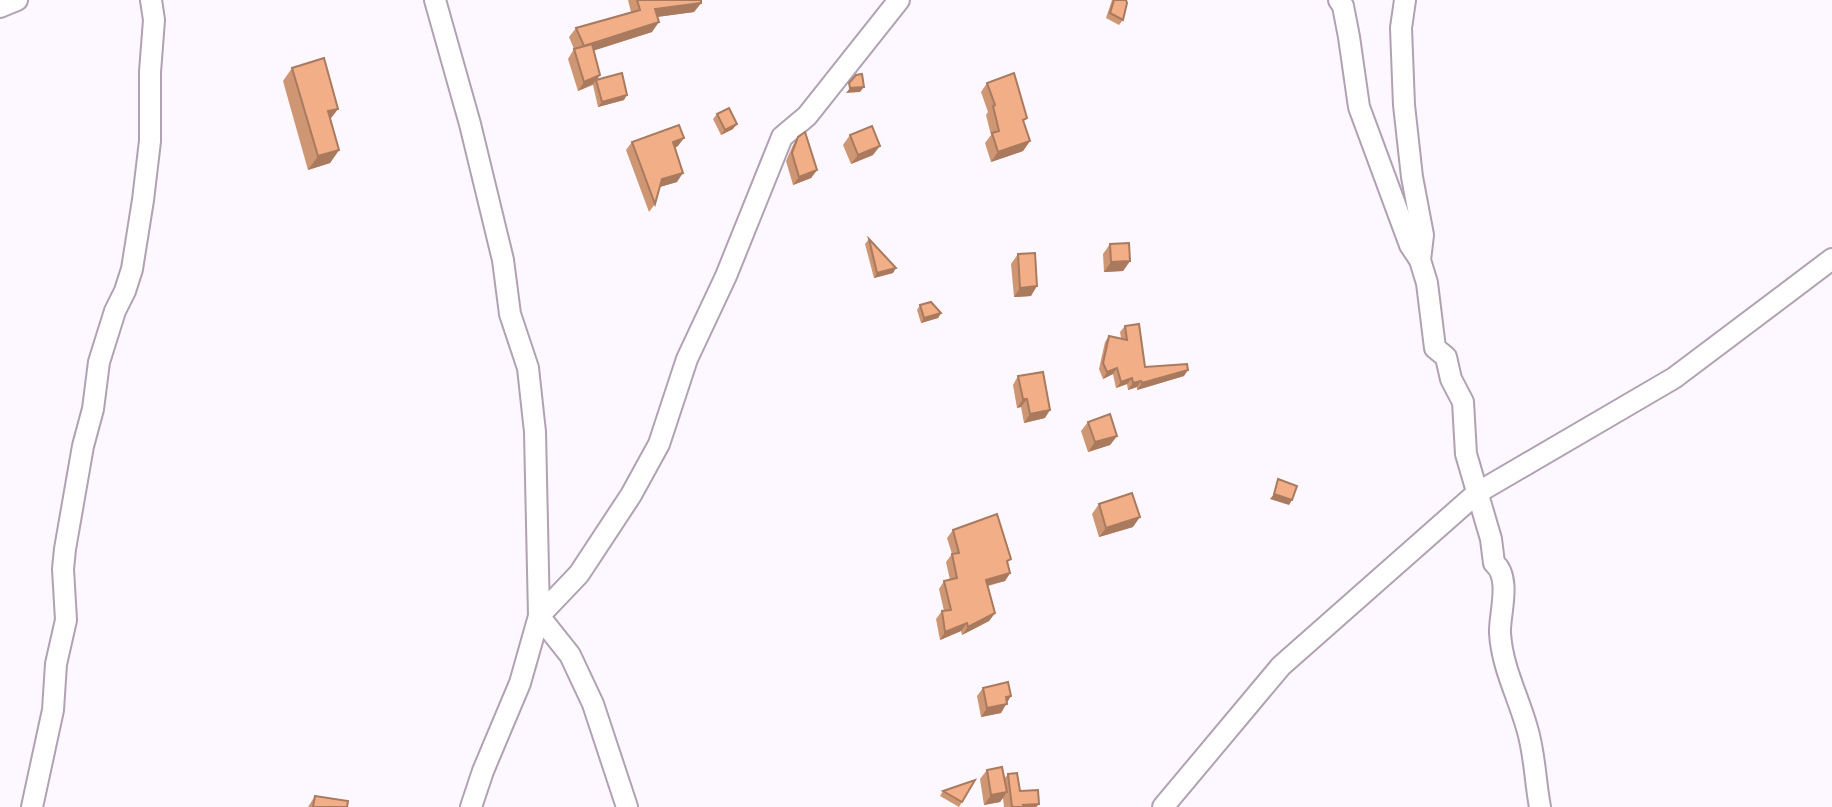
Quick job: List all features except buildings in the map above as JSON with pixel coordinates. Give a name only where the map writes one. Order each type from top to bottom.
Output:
[{"type":"street","points":[[0,7],[17,0]]},
{"type":"street","points":[[32,807],[53,710],[56,664],[66,620],[63,569],[73,503],[93,409],[99,362],[132,269],[143,200],[150,131],[154,20],[151,0]]},
{"type":"street","points":[[435,0],[470,124],[503,260],[510,314],[528,368],[535,432],[539,616],[520,683],[471,807]]},
{"type":"street","points":[[539,616],[579,574],[631,495],[659,444],[687,359],[726,276],[782,137],[807,116],[899,0]]},
{"type":"street","points":[[1339,0],[1349,37],[1359,107],[1410,245],[1420,260],[1427,283],[1435,348],[1446,357],[1451,379],[1463,402],[1466,454],[1505,597],[1499,631],[1505,665],[1527,726],[1540,807]]},
{"type":"street","points":[[1405,0],[1401,28],[1403,89],[1412,177],[1423,235],[1420,260]]},
{"type":"street","points":[[1163,807],[1281,666],[1477,493],[1674,378],[1832,259]]},
{"type":"street","points":[[539,616],[570,655],[593,704],[627,807]]}]
